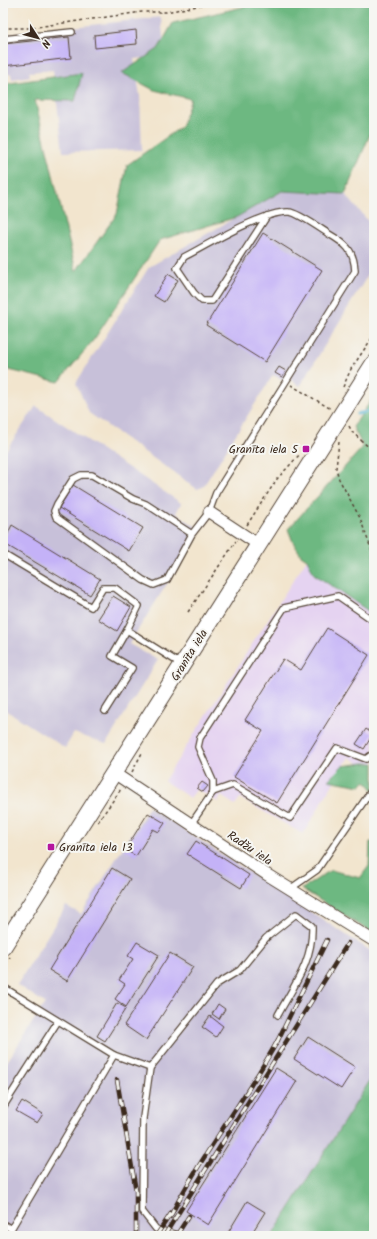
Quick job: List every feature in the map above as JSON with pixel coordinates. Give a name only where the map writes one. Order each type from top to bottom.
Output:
[{"type":"main road","name":"Granīta iela","points":[[3,947],[259,545],[334,415],[374,363]]},
{"type":"street","points":[[209,512],[259,545]]},
{"type":"street","name":"Radžu iela","points":[[114,773],[290,889],[374,941]]},
{"type":"lane","points":[[3,39],[72,32]]},
{"type":"lane","points":[[192,534],[146,504],[133,499],[92,475],[86,474],[73,479],[54,511],[56,517],[143,580],[154,585],[166,580],[192,534],[209,512],[216,493],[355,271],[355,261],[347,247],[291,212],[267,216],[184,257],[177,268],[194,293],[202,301],[212,301],[267,216]]},
{"type":"lane","points":[[3,554],[91,606],[103,588],[115,588],[139,606],[112,656],[132,668],[105,711]]},
{"type":"lane","points":[[191,824],[213,792],[213,780],[198,747],[200,738],[284,608],[338,596],[374,621]]},
{"type":"lane","points":[[127,630],[182,666]]},
{"type":"lane","points":[[213,792],[234,785],[290,818],[337,748],[366,759],[374,753]]},
{"type":"lane","points":[[290,889],[317,870],[371,790]]},
{"type":"lane","points":[[181,1236],[156,1229],[142,1210],[143,1118],[150,1068],[217,984],[240,970],[266,938],[296,914],[312,926],[312,943],[307,963],[278,1015]]},
{"type":"lane","points":[[3,987],[114,1055],[150,1068]]},
{"type":"lane","points":[[3,1107],[58,1021]]},
{"type":"lane","points":[[3,1224],[11,1228],[114,1055]]},
{"type":"path","points":[[3,26],[8,28],[29,28],[142,12],[166,12],[212,3]]},
{"type":"path","points":[[342,389],[352,369],[374,335]]},
{"type":"path","points":[[286,382],[332,410],[334,415],[346,420],[352,432],[374,452]]},
{"type":"path","points":[[341,436],[336,468],[339,478],[360,518],[374,557]]},
{"type":"path","points":[[188,612],[277,479],[301,453]]},
{"type":"shaded area","points":[[161,17],[165,56],[134,59],[140,96],[142,150],[63,152],[53,70],[29,72],[30,76],[12,79],[11,74],[3,74],[3,35]]},
{"type":"shaded area","points":[[282,191],[345,194],[374,228],[374,259],[371,270],[300,386],[291,380],[281,379],[273,375],[203,487],[197,489],[89,413],[76,383],[149,267]]},
{"type":"shaded area","points":[[36,406],[181,503],[176,513],[201,530],[129,644],[158,660],[106,744],[74,733],[65,748],[3,708],[3,455]]},
{"type":"shaded area","points":[[307,559],[374,604],[374,772],[349,757],[303,834],[240,798],[235,805],[221,796],[218,802],[197,789],[190,798],[164,781]]},
{"type":"shaded area","points":[[149,807],[374,953],[374,1074],[272,1236],[3,1236],[3,1068],[45,1003],[17,985],[66,906],[81,914]]},
{"type":"green space","points":[[260,3],[374,3],[374,125],[345,194],[282,191],[237,217],[160,240],[95,338],[59,382],[9,370],[3,362],[3,84],[82,73],[75,101],[35,100],[76,271],[117,214],[127,165],[181,127],[191,99],[154,90],[122,73],[158,49],[173,23]]},
{"type":"green space","points":[[374,396],[374,615],[314,574],[307,559],[301,555],[293,542],[288,529],[363,447],[353,427]]},
{"type":"green space","points":[[374,763],[374,791],[366,781],[361,786],[328,780],[342,766]]},
{"type":"green space","points":[[370,842],[374,842],[374,934],[302,889],[331,870],[360,878],[369,866]]},
{"type":"green space","points":[[374,1074],[374,1236],[272,1236]]},
{"type":"building","points":[[136,30],[137,44],[95,48],[94,35]]},
{"type":"building","points":[[69,37],[71,58],[3,66],[3,44]]},
{"type":"building","points":[[263,233],[322,270],[265,362],[206,325]]},
{"type":"building","points":[[168,274],[178,280],[164,302],[154,296]]},
{"type":"building","points":[[279,367],[286,371],[282,377],[275,373]]},
{"type":"building","points":[[73,485],[143,528],[129,551],[59,508]]},
{"type":"building","points":[[12,525],[100,579],[90,595],[3,543]]},
{"type":"building","points":[[113,596],[131,607],[117,631],[98,619]]},
{"type":"building","points":[[327,628],[369,655],[277,803],[234,777],[263,731],[245,720],[283,659],[301,670]]},
{"type":"building","points":[[366,729],[373,734],[364,749],[356,744]]},
{"type":"building","points":[[202,782],[208,786],[203,792],[197,788]]},
{"type":"building","points":[[148,813],[165,823],[159,832],[153,829],[136,856],[125,850]]},
{"type":"building","points":[[196,841],[249,875],[241,888],[187,854]]},
{"type":"building","points":[[112,868],[130,879],[67,981],[49,970]]},
{"type":"building","points":[[137,942],[159,955],[126,1007],[115,999],[125,984],[119,980],[133,959],[128,956]]},
{"type":"building","points":[[170,953],[193,967],[146,1040],[124,1025]]},
{"type":"building","points":[[117,1003],[126,1008],[105,1041],[97,1036]]},
{"type":"building","points":[[218,1004],[225,1009],[219,1019],[212,1014]]},
{"type":"building","points":[[210,1016],[223,1026],[216,1037],[202,1027]]},
{"type":"building","points":[[308,1037],[355,1067],[341,1089],[294,1059]]},
{"type":"building","points":[[276,1068],[297,1081],[208,1225],[186,1211]]},
{"type":"building","points":[[22,1101],[43,1114],[37,1123],[16,1111]]},
{"type":"building","points":[[247,1201],[265,1212],[250,1236],[226,1236]]},
{"type":"waterway","points":[[357,414],[374,410]]},
{"type":"railway","points":[[276,1044],[327,940]]},
{"type":"railway","points":[[164,1236],[348,943]]},
{"type":"railway","points":[[170,1217],[195,1172],[252,1084],[278,1040]]},
{"type":"railway","points":[[117,1080],[136,1191],[136,1236]]},
{"type":"railway","points":[[156,1236],[172,1212]]},
{"type":"railway","points":[[176,1236],[189,1216]]},
{"type":"place","name":"Granīta iela 5","points":[[306,449]]},
{"type":"place","name":"Granīta iela 13","points":[[51,847]]}]
